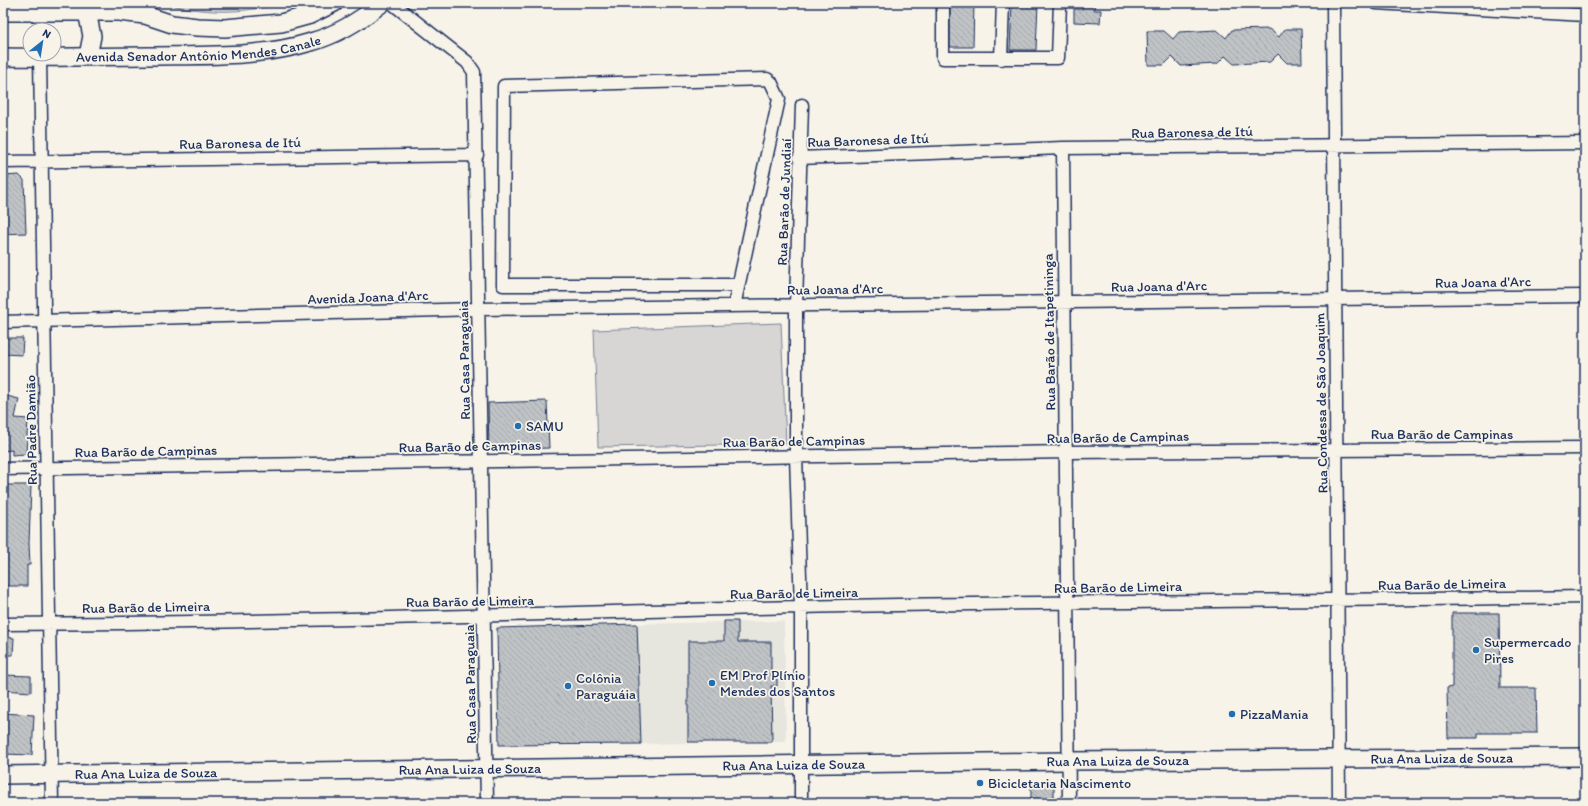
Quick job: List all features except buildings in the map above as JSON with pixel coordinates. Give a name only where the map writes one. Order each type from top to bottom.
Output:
[{"type":"street","name":"Avenida Senador Antônio Mendes Canale","points":[[3,12],[87,12],[145,15],[172,24],[197,28],[225,28],[281,23],[310,15],[334,3]]},
{"type":"street","name":"Avenida Senador Antônio Mendes Canale","points":[[62,57],[225,55],[274,51],[312,42],[341,30],[366,16],[382,3]]},
{"type":"street","name":"Rua Casa Paraguaia","points":[[392,3],[467,62],[474,72],[477,155],[478,309],[482,461],[487,803]]},
{"type":"street","points":[[943,3],[943,58],[1001,59],[1058,58],[1060,3]]},
{"type":"street","points":[[1001,59],[1003,3]]},
{"type":"street","name":"Rua Condessa de São Joaquim","points":[[1333,3],[1334,299],[1337,450],[1339,803]]},
{"type":"street","points":[[1376,3],[1468,6],[1585,15]]},
{"type":"street","points":[[87,12],[92,36],[88,56]]},
{"type":"street","name":"Avenida Senador Antônio Mendes Canale","points":[[3,58],[22,57]]},
{"type":"street","name":"Rua Padre Damião","points":[[40,62],[52,803]]},
{"type":"street","points":[[734,306],[779,99],[771,82],[767,79],[504,86],[503,285],[738,284]]},
{"type":"street","name":"Rua Barão de Jundiaí","points":[[801,803],[801,607],[796,456],[796,305],[799,158],[802,105]]},
{"type":"street","name":"Rua Baronesa de Itú","points":[[799,158],[1063,148],[1585,143]]},
{"type":"street","name":"Rua Barão de Itapetininga","points":[[1063,148],[1063,302],[1067,452],[1069,803]]},
{"type":"street","name":"Rua Baronesa de Itú","points":[[3,162],[477,155]]},
{"type":"street","name":"Rua Joana d'Arc","points":[[734,306],[1585,296]]},
{"type":"street","name":"Avenida Joana d'Arc","points":[[3,322],[478,309],[734,306]]},
{"type":"street","name":"Rua Barão de Campinas","points":[[3,469],[1067,452],[1585,448]]},
{"type":"street","name":"Rua Barão de Limeira","points":[[3,624],[484,616],[801,607],[1585,598]]},
{"type":"street","name":"Rua Ana Luiza de Souza","points":[[3,775],[800,764],[1585,757]]},
{"type":"shaded area","name":"EM Prof Plínio Mendes dos Santos","points":[[784,621],[786,741],[641,744],[637,624]]},
{"type":"green space","points":[[160,3],[282,3],[266,7],[235,11],[207,11]]},
{"type":"green space","points":[[781,323],[786,444],[598,447],[594,330]]},
{"type":"place","name":"SAMU","points":[[518,426]]},
{"type":"place","name":"Supermercado Pires","points":[[1476,650]]},
{"type":"place","name":"EM Prof Plínio Mendes dos Santos","points":[[712,683]]},
{"type":"place","name":"Colônia Paraguáia","points":[[568,686]]},
{"type":"place","name":"PizzaMania","points":[[1232,714]]},
{"type":"place","name":"Bicicletaria Nascimento","points":[[980,783]]}]
